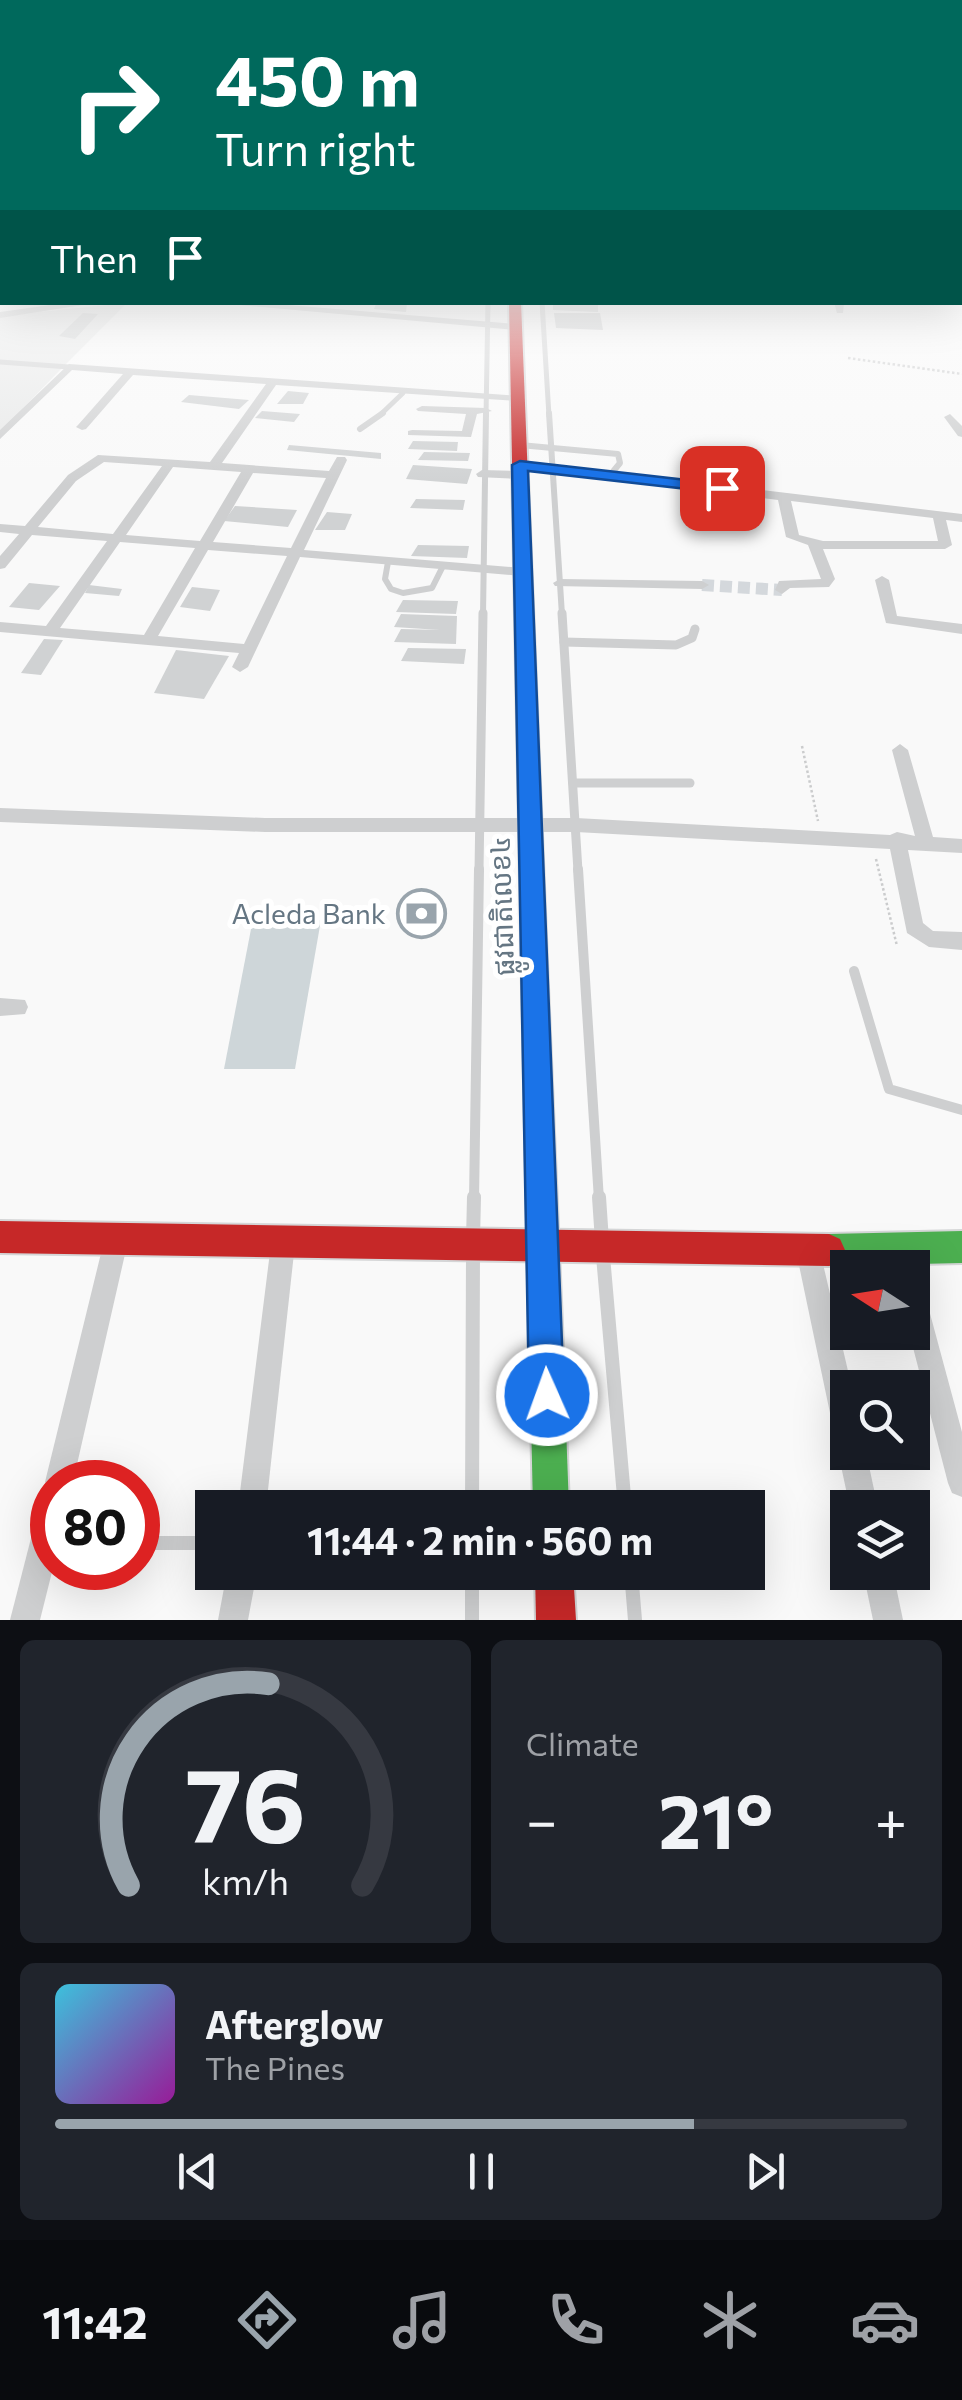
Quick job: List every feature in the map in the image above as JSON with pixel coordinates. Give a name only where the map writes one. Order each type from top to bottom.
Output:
[{"type":"main road","name":"ផ្លូវជាតិលេខ៤","points":[[516,335],[551,1490]]},
{"type":"main road","points":[[0,1237],[283,1244],[602,1244],[830,1253]]},
{"type":"main road","points":[[930,1253],[962,1247]]},
{"type":"main road","points":[[555,1590],[556,1620]]},
{"type":"street","points":[[0,436],[69,367],[403,394],[486,405]]},
{"type":"street","points":[[82,427],[130,372]]},
{"type":"street","points":[[214,466],[272,383]]},
{"type":"street","points":[[422,409],[472,411],[518,398]]},
{"type":"street","points":[[412,434],[467,435],[472,411]]},
{"type":"street","points":[[950,417],[962,434]]},
{"type":"street","points":[[0,566],[72,478],[96,460],[332,475]]},
{"type":"street","points":[[240,667],[341,460]]},
{"type":"street","points":[[484,474],[520,462],[962,518]]},
{"type":"street","points":[[50,631],[170,463]]},
{"type":"street","points":[[148,640],[250,469]]},
{"type":"street","points":[[784,496],[793,536],[820,544],[945,545],[939,515]]},
{"type":"street","points":[[0,528],[522,572]]},
{"type":"street","points":[[782,590],[784,584],[824,584],[828,578],[814,546],[820,544]]},
{"type":"street","points":[[882,580],[891,620],[962,629]]},
{"type":"street","points":[[560,583],[702,585]]},
{"type":"street","points":[[0,626],[249,649]]},
{"type":"street","points":[[900,750],[925,840]]},
{"type":"street","points":[[0,816],[576,826],[710,836],[925,840],[962,846]]},
{"type":"street","points":[[897,839],[914,927],[928,939],[962,941]]},
{"type":"street","points":[[64,1460],[116,1241]]},
{"type":"street","points":[[254,1490],[283,1244]]},
{"type":"street","points":[[808,1251],[834,1370]]},
{"type":"street","points":[[927,1350],[962,1483]]},
{"type":"street","points":[[25,1620],[34,1590]]},
{"type":"street","points":[[233,1620],[239,1590]]},
{"type":"street","points":[[882,1590],[888,1620]]},
{"type":"lane","points":[[472,1490],[487,335]]},
{"type":"lane","points":[[544,335],[602,1244],[623,1490]]},
{"type":"lane","points":[[0,362],[69,367]]},
{"type":"lane","points":[[360,429],[392,407],[403,394]]},
{"type":"lane","points":[[520,462],[552,448],[618,454],[620,463],[610,474]]},
{"type":"lane","points":[[388,562],[385,579],[391,589],[403,593],[432,588],[443,566]]},
{"type":"lane","points":[[564,642],[676,644],[692,638],[695,629]]},
{"type":"lane","points":[[573,783],[690,782]]},
{"type":"lane","points":[[854,971],[889,1089],[962,1110]]},
{"type":"lane","points":[[160,1542],[195,1543]]},
{"type":"lane","points":[[472,1590],[472,1620]]},
{"type":"lane","points":[[632,1590],[635,1620]]},
{"type":"path","points":[[848,358],[962,374]]},
{"type":"path","points":[[802,746],[822,837]]},
{"type":"path","points":[[872,838],[897,946]]},
{"type":"shaded area","points":[[0,335],[95,335],[62,368],[0,432]]},
{"type":"shaded area","points":[[321,920],[295,1069],[224,1069],[252,924]]},
{"type":"building","points":[[288,391],[309,393],[303,404],[277,404]]},
{"type":"building","points":[[189,395],[249,400],[239,409],[181,402]]},
{"type":"building","points":[[262,411],[300,414],[294,422],[255,418]]},
{"type":"building","points":[[413,441],[458,442],[457,451],[408,449]]},
{"type":"building","points":[[289,445],[381,453],[381,459],[287,450]]},
{"type":"building","points":[[424,452],[470,453],[468,461],[418,460]]},
{"type":"building","points":[[413,465],[472,469],[467,484],[406,479]]},
{"type":"building","points":[[416,499],[465,500],[463,510],[410,508]]},
{"type":"building","points":[[235,506],[297,510],[288,527],[224,521]]},
{"type":"building","points":[[327,512],[352,514],[345,530],[315,530]]},
{"type":"building","points":[[418,545],[469,546],[467,558],[411,556]]},
{"type":"building","points":[[29,583],[60,586],[39,610],[9,607]]},
{"type":"building","points":[[89,585],[122,589],[119,596],[85,593]]},
{"type":"building","points":[[192,587],[220,590],[210,611],[180,607]]},
{"type":"building","points":[[403,600],[458,601],[456,614],[396,612]]},
{"type":"building","points":[[401,614],[457,616],[456,644],[394,642],[401,629],[440,630],[394,627]]},
{"type":"building","points":[[44,639],[63,640],[41,675],[21,673]]},
{"type":"building","points":[[408,648],[466,649],[464,664],[401,661]]},
{"type":"building","points":[[176,650],[229,656],[204,699],[154,693]]},
{"type":"tunnel","points":[[702,585],[782,590]]},
{"type":"traffic: fast","points":[[829,1250],[962,1247]]},
{"type":"traffic: fast","points":[[547,1373],[550,1490]]},
{"type":"traffic: slow","points":[[535,987],[547,1373]]},
{"type":"traffic: jam","points":[[516,335],[535,987]]},
{"type":"traffic: jam","points":[[0,1237],[829,1250]]},
{"type":"traffic: jam","points":[[555,1590],[556,1620]]},
{"type":"place","name":"Acleda Bank","points":[[421,914]]},
{"type":"route","points":[[547,1395],[520,465],[722,488]]}]
